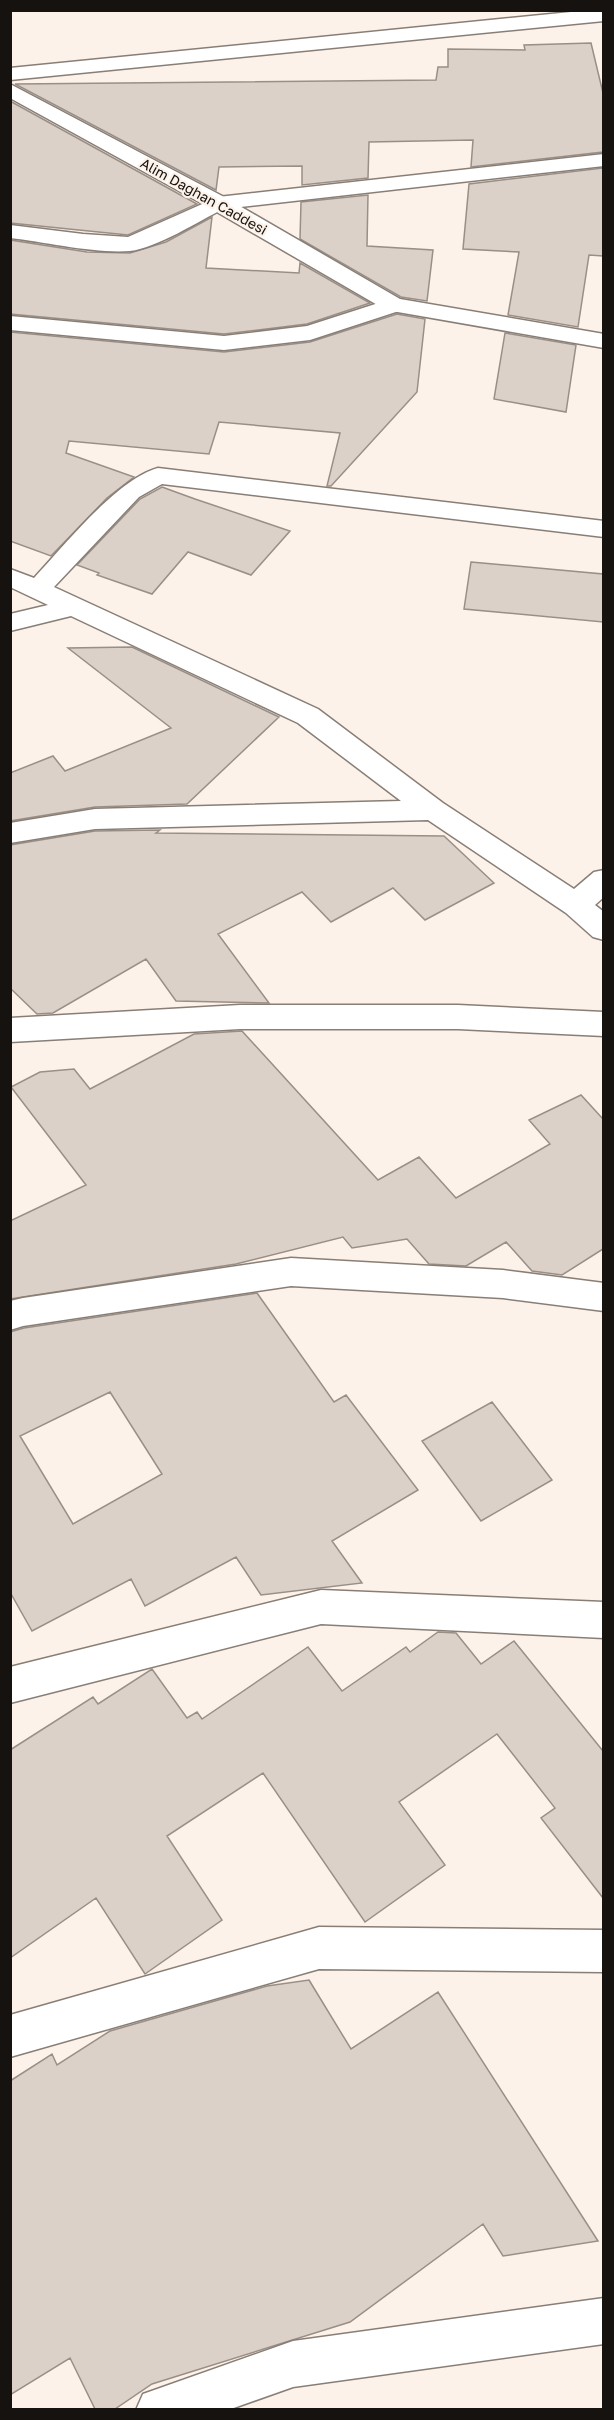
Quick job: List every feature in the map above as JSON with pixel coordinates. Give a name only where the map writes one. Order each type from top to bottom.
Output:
[{"type":"street","points":[[10,74],[603,15]]},
{"type":"street","name":"Alim Dağhan Caddesi","points":[[10,90],[218,203],[394,306]]},
{"type":"street","points":[[10,231],[83,241],[130,244],[166,230],[218,203],[603,160]]},
{"type":"street","points":[[10,323],[224,343],[310,333],[394,306],[603,341]]},
{"type":"street","points":[[37,590],[130,492],[158,476],[603,530]]},
{"type":"street","points":[[10,577],[308,716],[433,810],[576,905],[603,929]]},
{"type":"street","points":[[10,623],[72,607]]},
{"type":"street","points":[[10,833],[95,819],[433,810]]},
{"type":"street","points":[[576,905],[603,880]]},
{"type":"street","points":[[10,1030],[240,1017],[458,1017],[603,1024]]},
{"type":"street","points":[[10,1316],[23,1312],[291,1272],[503,1284],[603,1297]]},
{"type":"street","points":[[10,1685],[321,1607],[603,1620]]},
{"type":"street","points":[[10,2036],[319,1948],[603,1952]]},
{"type":"street","points":[[159,2409],[293,2364],[603,2321]]},
{"type":"building","points":[[591,43],[603,93],[603,152],[471,167],[473,140],[369,142],[368,178],[302,185],[302,166],[219,167],[216,190],[15,84],[436,80],[438,67],[448,67],[448,49],[525,50],[524,45]]},
{"type":"building","points":[[10,101],[197,204],[128,235],[10,223]]},
{"type":"building","points":[[603,168],[603,256],[589,255],[578,327],[508,315],[519,252],[463,249],[469,184]]},
{"type":"building","points":[[368,195],[367,246],[433,250],[427,301],[401,297],[300,239],[301,202]]},
{"type":"building","points":[[212,217],[206,268],[299,273],[300,263],[370,303],[307,324],[224,334],[10,314],[10,240],[87,252],[130,253],[166,242]]},
{"type":"building","points":[[397,314],[425,319],[417,392],[331,486],[327,486],[340,433],[219,422],[209,454],[69,441],[66,453],[134,477],[107,498],[51,556],[10,541],[10,332],[224,352],[310,342]]},
{"type":"building","points":[[505,333],[576,345],[566,412],[494,399]]},
{"type":"building","points":[[162,487],[290,531],[251,575],[188,552],[152,594],[97,575],[99,573],[77,565],[140,499]]},
{"type":"building","points":[[471,562],[603,574],[603,622],[464,609]]},
{"type":"building","points":[[132,647],[279,717],[187,804],[95,807],[10,821],[10,773],[53,756],[65,771],[171,728],[68,648]]},
{"type":"building","points":[[160,830],[156,833],[444,836],[494,883],[425,920],[393,888],[331,922],[302,892],[218,934],[269,1003],[176,1001],[146,959],[53,1013],[37,1014],[10,988],[10,845],[95,831]]},
{"type":"building","points":[[242,1031],[378,1180],[419,1157],[456,1198],[550,1144],[529,1120],[581,1095],[603,1119],[603,1249],[562,1275],[532,1271],[506,1242],[466,1266],[429,1264],[407,1239],[352,1248],[343,1237],[236,1264],[10,1299],[10,1221],[86,1185],[11,1087],[40,1072],[74,1069],[90,1089],[194,1034]]},
{"type":"building","points":[[257,1293],[334,1402],[346,1395],[418,1490],[332,1541],[362,1583],[261,1595],[236,1557],[145,1606],[131,1579],[32,1631],[10,1592],[10,1332]],"holes":[[[110,1392],[162,1474],[73,1524],[20,1436]]]},
{"type":"building","points":[[492,1402],[552,1480],[481,1521],[422,1441]]},
{"type":"building","points":[[438,1632],[456,1633],[481,1664],[514,1641],[603,1751],[603,1898],[541,1818],[555,1808],[497,1734],[399,1802],[445,1865],[365,1922],[263,1773],[167,1836],[222,1920],[145,1974],[96,1898],[10,1958],[10,1750],[93,1697],[98,1704],[152,1669],[187,1718],[197,1712],[202,1719],[308,1647],[342,1691],[406,1647],[410,1652]]},
{"type":"building","points":[[309,1980],[351,2049],[438,1992],[598,2241],[503,2256],[483,2224],[350,2322],[152,2384],[115,2409],[95,2409],[70,2358],[10,2395],[10,2081],[52,2054],[57,2065],[110,2031],[267,1986]]}]
